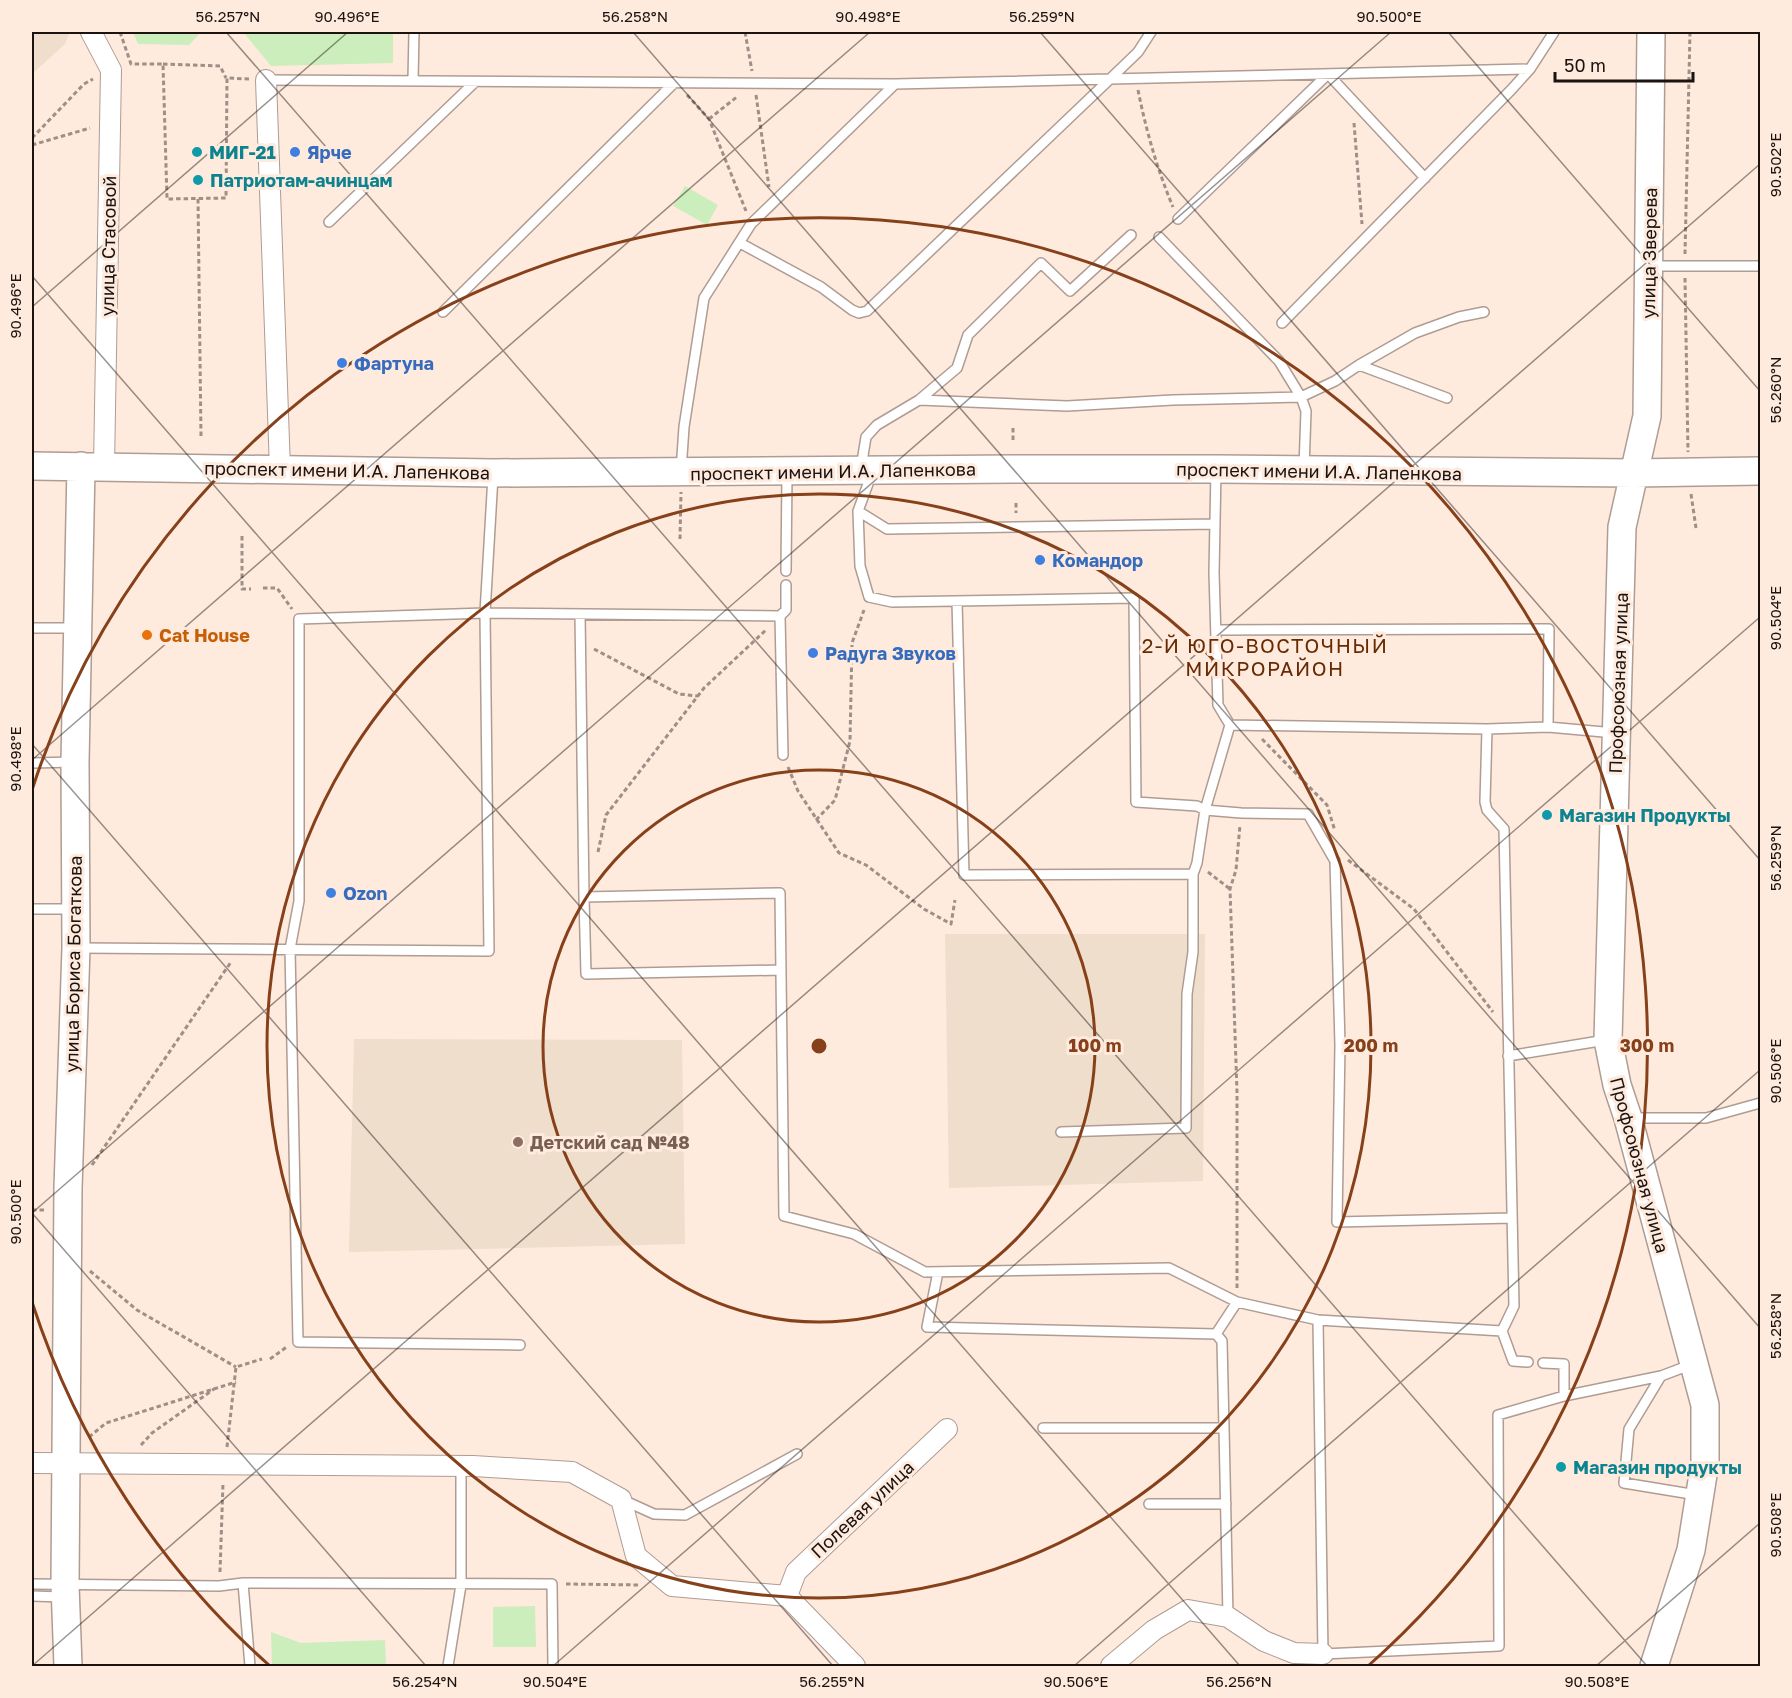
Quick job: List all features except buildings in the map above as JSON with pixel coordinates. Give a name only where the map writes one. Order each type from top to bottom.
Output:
[{"type":"main road","name":"улица Зверева","points":[[1634,473],[1647,416],[1651,32]]},
{"type":"main road","name":"проспект имени И.А. Лапенкова","points":[[32,466],[493,473],[1216,469],[1634,473],[1761,471]]},
{"type":"main road","name":"улица Бориса Богаткова","points":[[68,1666],[65,1591],[67,1264],[76,948],[77,628],[93,466]]},
{"type":"main road","name":"Профсоюзная улица","points":[[1634,473],[1622,527],[1608,1040],[1617,1085],[1628,1118],[1705,1405],[1705,1462],[1691,1550],[1654,1666]]},
{"type":"street","name":"улица Стасовой","points":[[91,32],[111,70],[93,466]]},
{"type":"street","points":[[266,80],[280,469]]},
{"type":"street","name":"Полевая улица","points":[[787,1596],[796,1572],[947,1429]]},
{"type":"street","points":[[32,1463],[461,1465],[572,1472],[621,1499],[636,1556],[672,1586],[787,1596],[855,1666]]},
{"type":"street","points":[[1111,1666],[1154,1630],[1188,1610],[1228,1617],[1264,1641],[1294,1653],[1322,1660]]},
{"type":"lane","points":[[413,80],[414,32]]},
{"type":"lane","points":[[740,243],[821,287],[852,310],[859,313],[867,311],[1138,52],[1151,32]]},
{"type":"lane","points":[[1282,323],[1530,69],[1554,32]]},
{"type":"lane","points":[[266,80],[895,84],[1530,69]]},
{"type":"lane","points":[[1328,74],[1425,178]]},
{"type":"lane","points":[[1178,219],[1328,74]]},
{"type":"lane","points":[[329,222],[475,82]]},
{"type":"lane","points":[[442,312],[675,82]]},
{"type":"lane","points":[[681,472],[684,427],[704,297],[752,224],[895,84]]},
{"type":"lane","points":[[1131,235],[1070,291],[1041,263],[968,335],[957,368],[919,400],[877,425],[866,437],[867,471],[858,511],[860,566],[869,597],[892,602],[1134,598],[1136,802],[1197,806],[1205,810],[1240,813],[1308,814],[1335,861],[1340,1045],[1337,1222],[1512,1218]]},
{"type":"lane","points":[[1159,237],[1279,361],[1301,397],[1305,411],[1304,470]]},
{"type":"lane","points":[[1649,266],[1761,266]]},
{"type":"lane","points":[[919,400],[1066,406],[1173,400],[1301,397],[1335,381],[1415,333],[1459,317],[1484,312]]},
{"type":"lane","points":[[1359,365],[1447,398]]},
{"type":"lane","points":[[1061,1132],[1186,1128],[1187,993],[1193,952],[1193,874],[1197,864],[1205,810],[1230,725],[1218,705],[1214,524],[1216,469]]},
{"type":"lane","points":[[786,571],[787,472]]},
{"type":"lane","points":[[76,948],[240,948],[326,952],[489,951],[485,613],[493,473]]},
{"type":"lane","points":[[858,511],[887,529],[1214,524]]},
{"type":"lane","points":[[520,1345],[298,1342],[290,949],[299,901],[299,619],[485,613],[780,616],[786,610],[786,585]]},
{"type":"lane","points":[[957,601],[964,875],[1193,874]]},
{"type":"lane","points":[[580,614],[586,974],[781,970]]},
{"type":"lane","points":[[780,616],[783,755]]},
{"type":"lane","points":[[32,628],[77,628]]},
{"type":"lane","points":[[1216,630],[1549,629],[1548,727]]},
{"type":"lane","points":[[1230,725],[1487,729],[1548,727],[1617,734]]},
{"type":"lane","points":[[1487,729],[1485,802],[1487,810],[1504,829],[1514,1306],[1502,1331],[1513,1361],[1528,1362]]},
{"type":"lane","points":[[32,763],[75,762]]},
{"type":"lane","points":[[584,897],[780,893],[784,1216],[854,1234],[925,1272],[1169,1268],[1237,1302],[1318,1320],[1502,1331]]},
{"type":"lane","points":[[32,909],[75,909]]},
{"type":"lane","points":[[1508,1056],[1608,1040]]},
{"type":"lane","points":[[1628,1118],[1706,1118],[1761,1103]]},
{"type":"lane","points":[[938,1272],[927,1327],[1216,1334],[1222,1341],[1228,1617]]},
{"type":"lane","points":[[1216,1334],[1237,1302]]},
{"type":"lane","points":[[1318,1320],[1322,1660],[1499,1646],[1498,1415],[1564,1396],[1661,1376],[1693,1364]]},
{"type":"lane","points":[[1543,1363],[1564,1364],[1564,1396]]},
{"type":"lane","points":[[1661,1376],[1629,1429],[1624,1483],[1700,1496]]},
{"type":"lane","points":[[1043,1428],[1224,1428]]},
{"type":"lane","points":[[621,1499],[654,1514],[685,1515],[797,1454]]},
{"type":"lane","points":[[448,1666],[461,1585],[461,1465]]},
{"type":"lane","points":[[1149,1504],[1226,1504]]},
{"type":"lane","points":[[243,1583],[250,1666]]},
{"type":"lane","points":[[32,1596],[65,1591],[219,1586],[243,1583],[552,1584],[553,1666]]},
{"type":"lane","points":[[32,1584],[65,1591]]},
{"type":"path","points":[[120,32],[131,64]]},
{"type":"path","points":[[745,32],[755,83],[771,204]]},
{"type":"path","points":[[32,138],[84,84],[111,70],[131,64],[163,64],[220,66],[227,78],[226,198],[167,199],[163,64]]},
{"type":"path","points":[[227,78],[266,80]]},
{"type":"path","points":[[1136,79],[1160,175],[1178,219]]},
{"type":"path","points":[[675,82],[709,120],[752,224]]},
{"type":"path","points":[[709,120],[755,83]]},
{"type":"path","points":[[1352,100],[1363,241]]},
{"type":"path","points":[[32,145],[110,123]]},
{"type":"path","points":[[198,200],[201,436]]},
{"type":"path","points":[[1013,428],[1013,443]]},
{"type":"path","points":[[680,538],[681,472]]},
{"type":"path","points":[[242,536],[242,589],[251,589]]},
{"type":"path","points":[[263,588],[277,588],[299,619]]},
{"type":"path","points":[[816,820],[836,800],[850,741],[852,643],[869,597]]},
{"type":"path","points":[[598,853],[606,815],[704,688],[780,616]]},
{"type":"path","points":[[581,642],[679,694],[698,696]]},
{"type":"path","points":[[1248,725],[1328,805],[1336,835]]},
{"type":"path","points":[[783,755],[798,791],[839,853],[866,864],[924,909],[951,924],[954,900]]},
{"type":"path","points":[[1237,1302],[1237,1092],[1230,889],[1236,870],[1240,813]]},
{"type":"path","points":[[1341,856],[1414,909],[1507,1030]]},
{"type":"path","points":[[1197,864],[1230,889]]},
{"type":"path","points":[[92,1166],[240,948]]},
{"type":"path","points":[[32,1210],[51,1210]]},
{"type":"path","points":[[67,1264],[89,1270],[137,1310],[236,1367]]},
{"type":"path","points":[[270,1359],[284,1348],[298,1342]]},
{"type":"path","points":[[87,1438],[106,1423],[236,1382]]},
{"type":"path","points":[[123,1464],[152,1433],[217,1388]]},
{"type":"path","points":[[552,1584],[672,1586]]},
{"type":"shaded area","points":[[32,32],[70,32],[65,44],[32,74]]},
{"type":"shaded area","points":[[945,934],[1205,934],[1203,1181],[949,1188]]},
{"type":"shaded area","name":"Детский сад №48","points":[[354,1039],[682,1040],[685,1244],[349,1252]]},
{"type":"green space","points":[[133,32],[201,32],[189,45],[138,44]]},
{"type":"green space","points":[[243,32],[393,32],[393,63],[271,66]]},
{"type":"green space","points":[[685,186],[718,205],[707,225],[673,206]]},
{"type":"green space","points":[[535,1606],[536,1647],[493,1647],[493,1607]]},
{"type":"green space","points":[[271,1632],[301,1643],[385,1640],[386,1666],[272,1666]]},
{"type":"place","name":"МИГ-21","points":[[197,152]]},
{"type":"place","name":"Ярче","points":[[295,152]]},
{"type":"place","name":"Патриотам-ачинцам","points":[[198,180]]},
{"type":"place","name":"Фартуна","points":[[342,363]]},
{"type":"place","name":"Командор","points":[[1040,560]]},
{"type":"place","name":"Cat House","points":[[147,635]]},
{"type":"place","name":"Радуга Звуков","points":[[813,653]]},
{"type":"place","name":"Магазин Продукты","points":[[1547,815]]},
{"type":"place","name":"Ozon","points":[[331,893]]},
{"type":"place","name":"Детский сад №48","points":[[518,1142]]},
{"type":"place","name":"Магазин продукты","points":[[1561,1467]]},
{"type":"district","name":"2-Й ЮГО-ВОСТОЧНЫЙ МИКРОРАЙОН","points":[[1265,656]]}]
